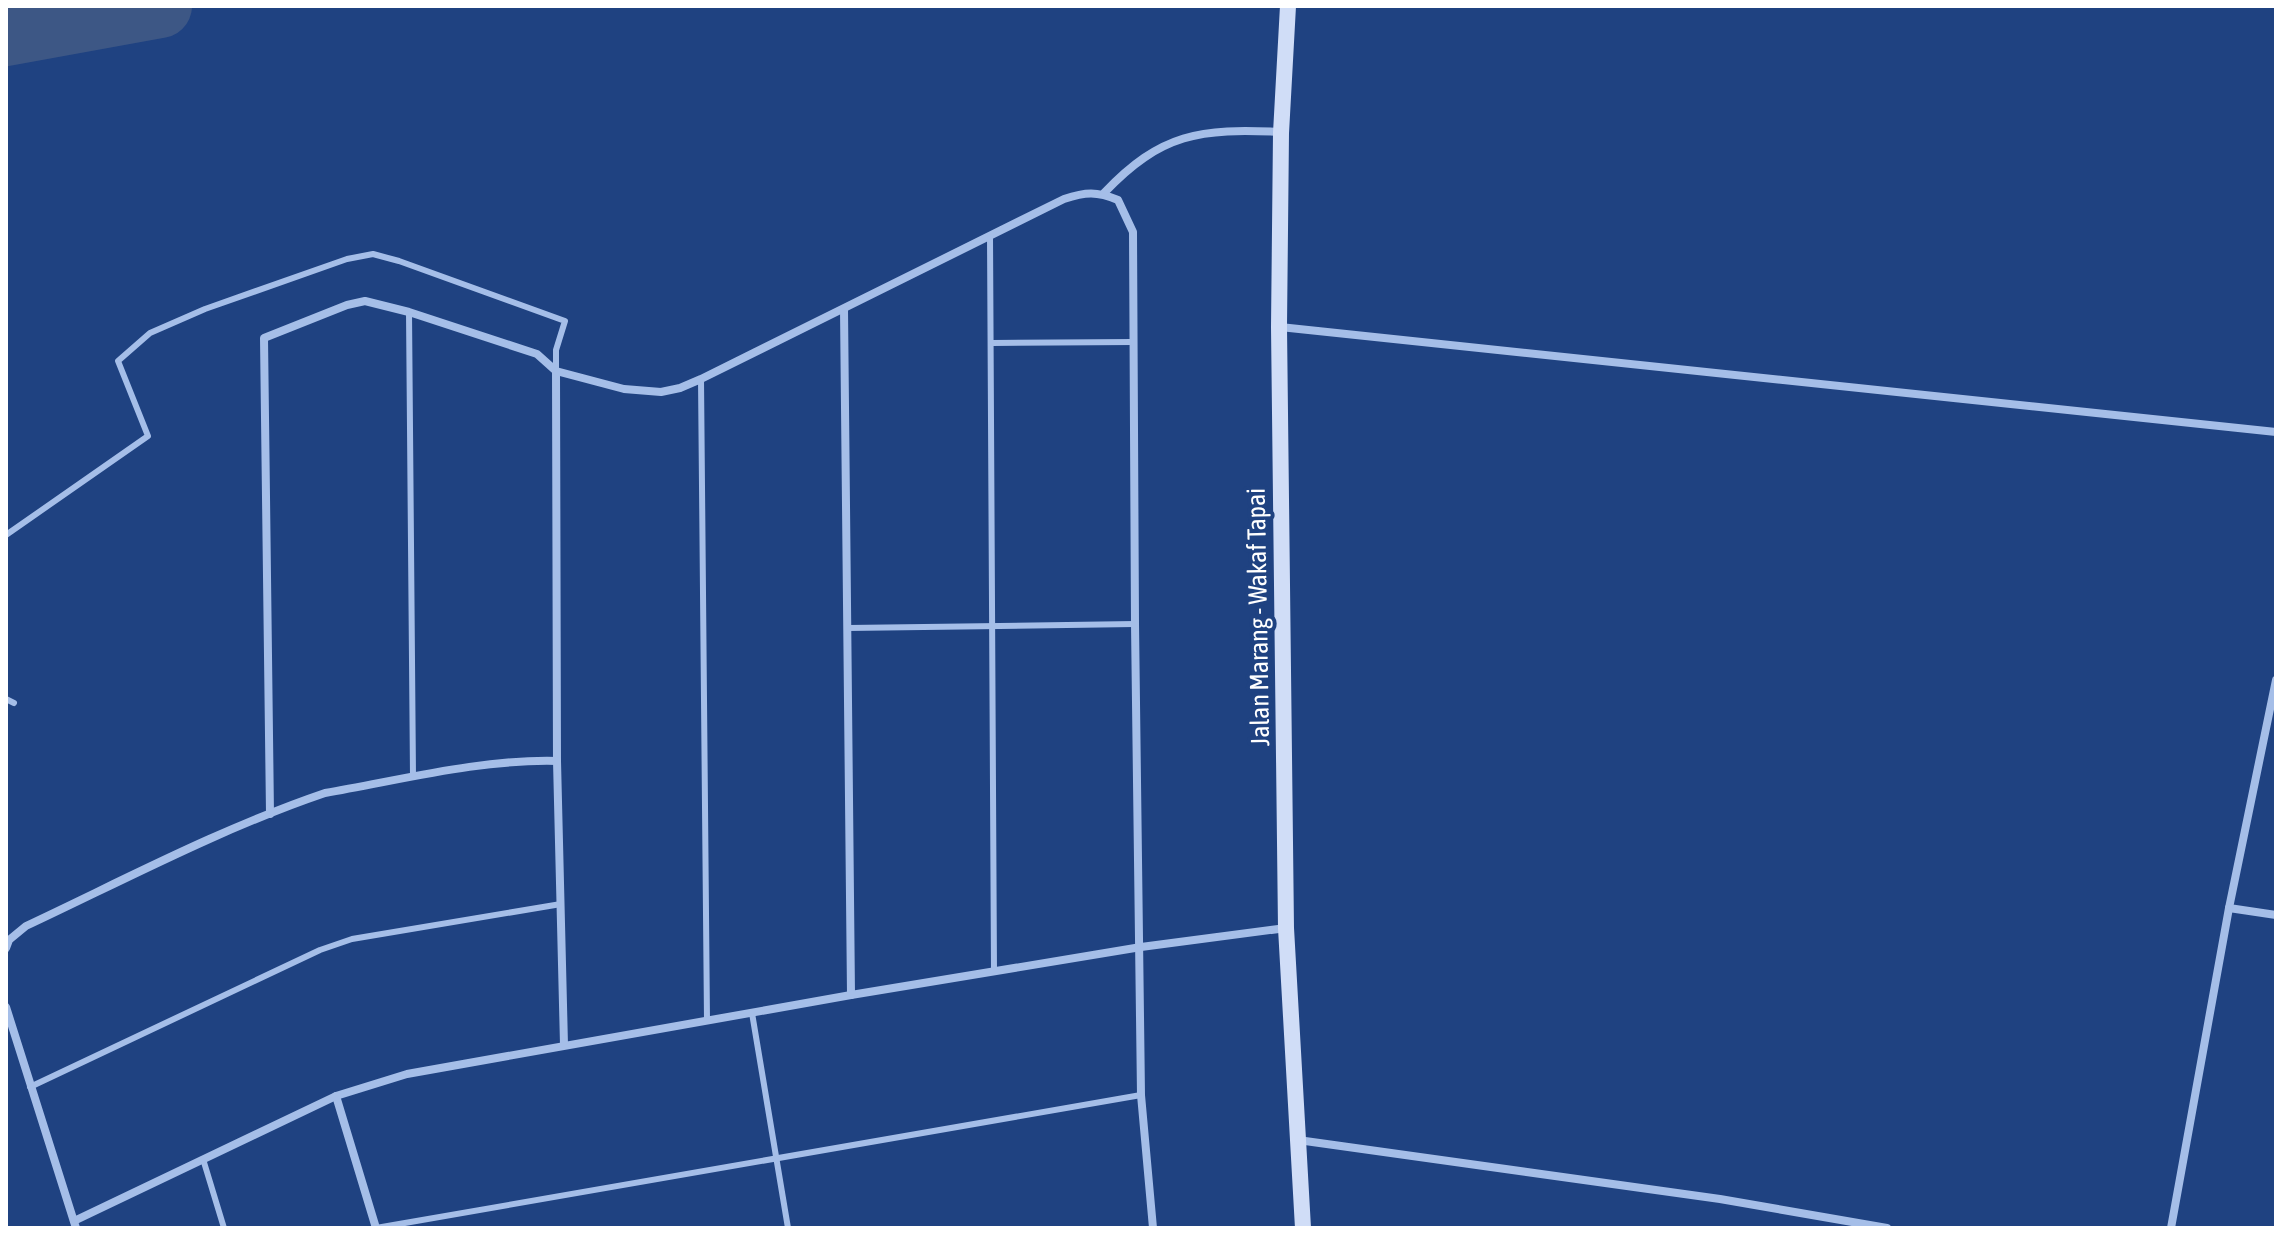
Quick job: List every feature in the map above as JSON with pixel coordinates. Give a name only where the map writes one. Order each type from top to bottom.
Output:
[{"type":"main road","name":"Jalan Marang - Wakaf Tapai","points":[[1288,6],[1281,133],[1279,327],[1286,928],[1303,1228]]},
{"type":"street","points":[[1104,193],[1124,171],[1154,149],[1201,134],[1228,130],[1281,133]]},
{"type":"street","points":[[270,814],[264,338],[338,308],[365,301],[409,312],[537,354],[556,371],[644,393],[680,388],[1064,199],[1086,192],[1104,193],[1118,200],[1133,232],[1141,1095],[1153,1228]]},
{"type":"street","points":[[844,309],[851,995]]},
{"type":"street","points":[[1279,327],[2276,432]]},
{"type":"street","points":[[556,371],[557,761],[564,1045]]},
{"type":"street","points":[[2171,1228],[2229,908],[2276,680]]},
{"type":"street","points":[[6,948],[9,940],[26,926],[270,814],[325,793],[495,763],[557,761]]},
{"type":"street","points":[[2229,908],[2276,915]]},
{"type":"street","points":[[6,1007],[75,1224],[336,1096],[407,1074],[851,995],[1141,947],[1286,928]]},
{"type":"street","points":[[336,1096],[376,1228]]},
{"type":"street","points":[[1298,1140],[1720,1199],[1887,1228]]},
{"type":"lane","points":[[990,236],[994,972]]},
{"type":"lane","points":[[6,535],[148,436],[118,361],[150,333],[205,309],[347,259],[373,254],[399,261],[565,321],[556,350],[556,371]]},
{"type":"lane","points":[[409,312],[413,777]]},
{"type":"lane","points":[[992,343],[1133,342]]},
{"type":"lane","points":[[701,379],[707,1020]]},
{"type":"lane","points":[[848,628],[1135,624]]},
{"type":"lane","points":[[6,699],[14,703]]},
{"type":"lane","points":[[30,1087],[320,950],[352,939],[561,904]]},
{"type":"lane","points":[[752,1013],[788,1228]]},
{"type":"lane","points":[[376,1228],[1141,1095]]},
{"type":"lane","points":[[203,1159],[224,1228]]},
{"type":"waterway","points":[[6,34],[160,6]]}]
